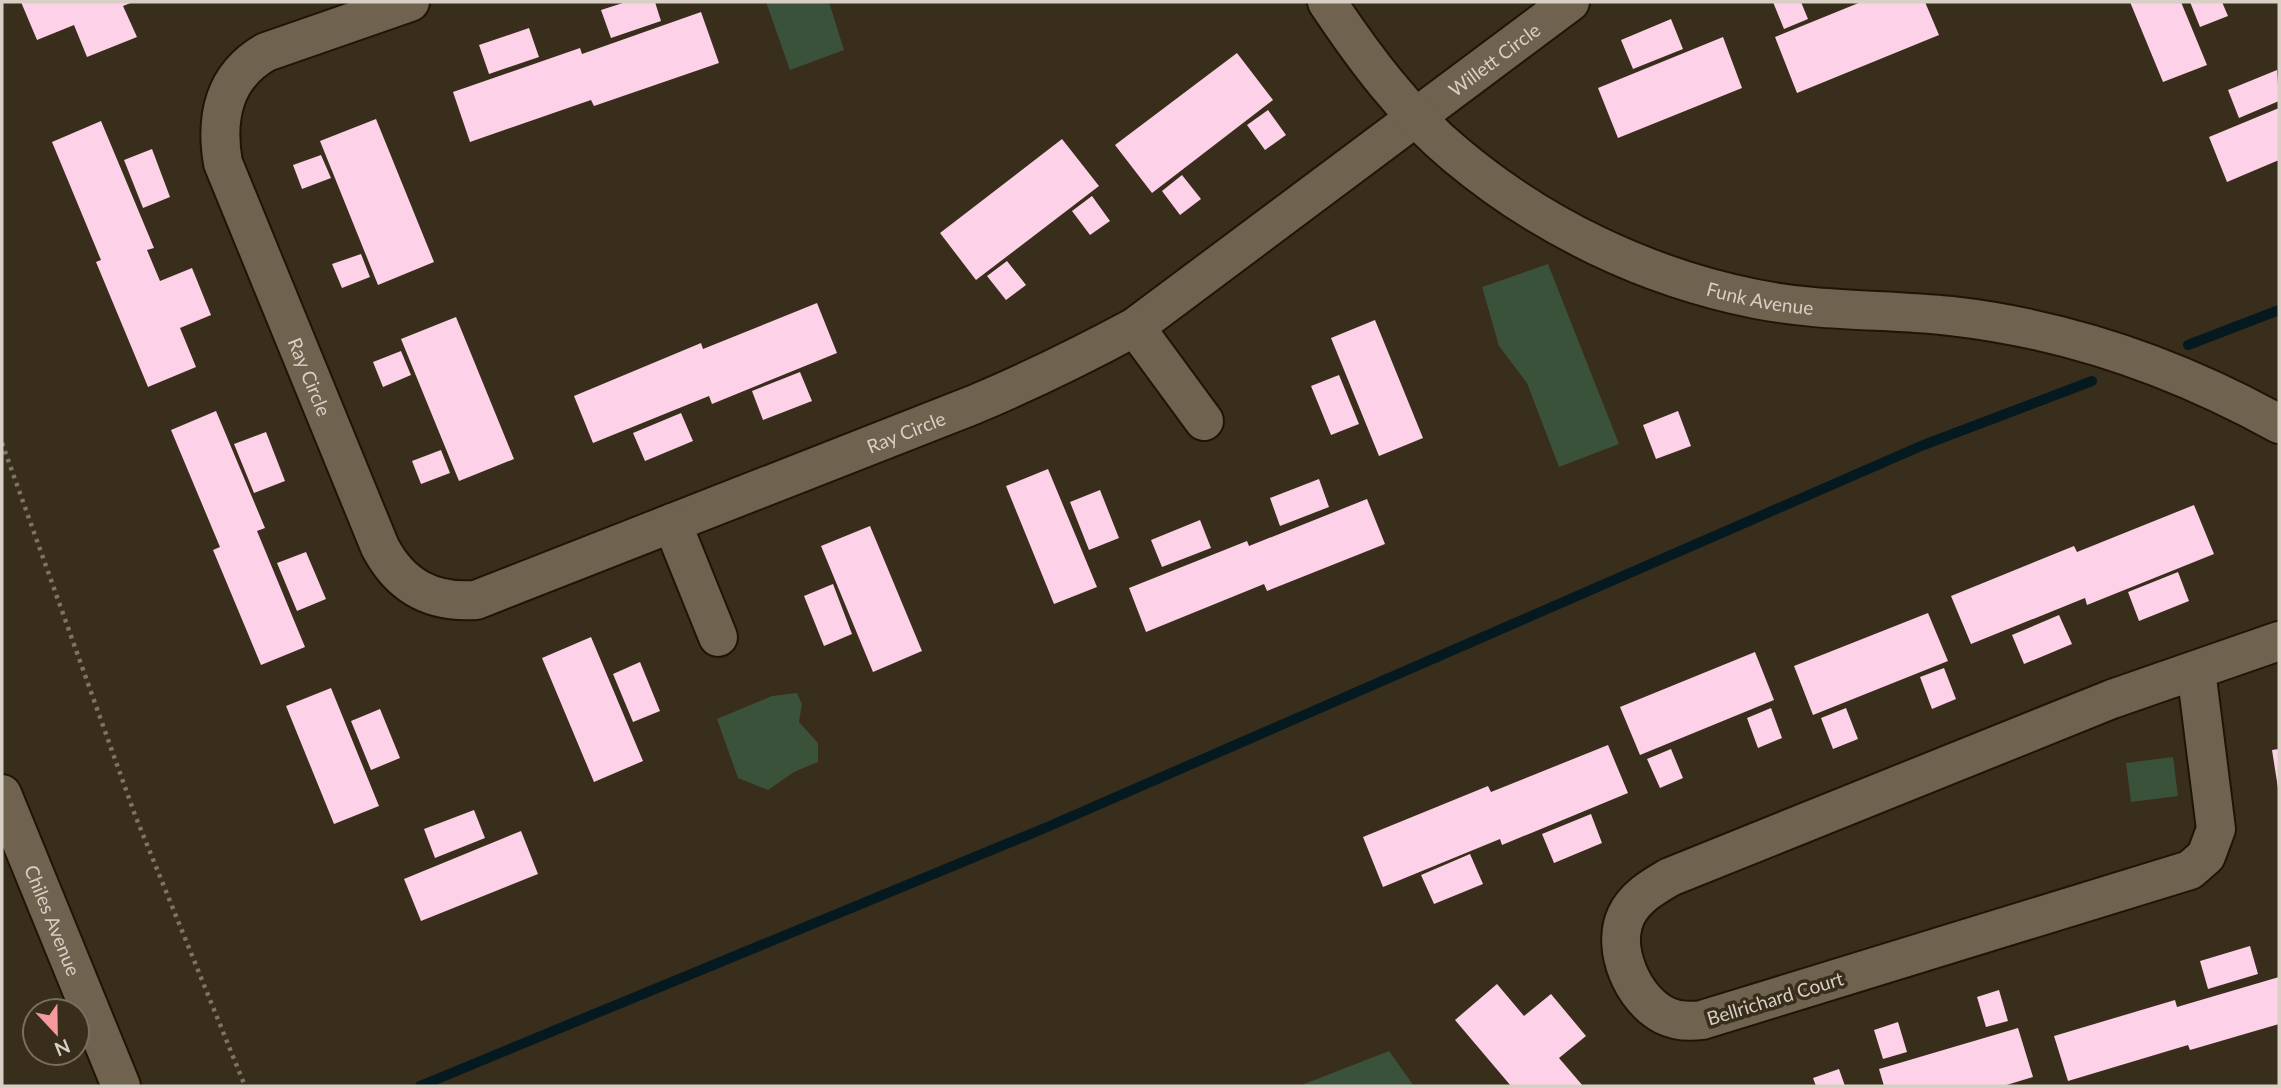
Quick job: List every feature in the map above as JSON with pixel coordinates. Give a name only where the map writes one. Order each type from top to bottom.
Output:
[{"type":"street","name":"Ray Circle","points":[[410,2],[266,52],[252,60],[240,71],[231,88],[219,125],[223,163],[380,547],[408,583],[440,599],[476,600],[1034,380],[1135,327],[1416,116]]},
{"type":"street","name":"Funk Avenue","points":[[1327,2],[1351,37],[1416,116],[1454,154],[1507,195],[1578,237],[1641,265],[1698,284],[1758,299],[1827,308],[1954,317],[2068,339],[2179,374],[2229,396],[2279,424]]},
{"type":"street","name":"Willett Circle","points":[[1416,116],[1570,2]]},
{"type":"street","points":[[1135,327],[1204,421]]},
{"type":"street","points":[[672,523],[719,637]]},
{"type":"street","name":"Bellrichard Court","points":[[2196,670],[2216,829],[2206,856],[2190,870],[1702,1020],[1688,1021],[1663,1014],[1643,997],[1628,972],[1622,950],[1625,918],[1636,901],[1663,882],[2112,699],[2279,641]]},
{"type":"street","name":"Chiles Avenue","points":[[2,794],[121,1086]]},
{"type":"path","points":[[2,443],[135,815],[245,1086]]},
{"type":"green space","points":[[766,2],[829,2],[844,50],[790,70]]},
{"type":"green space","points":[[1548,264],[1619,444],[1559,467],[1527,383],[1499,346],[1482,287]]},
{"type":"green space","points":[[797,693],[802,704],[799,722],[818,743],[818,762],[794,772],[768,790],[738,778],[717,719],[772,696]]},
{"type":"green space","points":[[2173,757],[2178,796],[2131,802],[2126,763]]},
{"type":"green space","points":[[1389,1051],[1414,1086],[1299,1086]]},
{"type":"building","points":[[21,2],[133,2],[123,6],[137,37],[87,57],[74,25],[37,40]]},
{"type":"building","points":[[626,2],[655,2],[661,21],[611,38],[601,10]]},
{"type":"building","points":[[1773,2],[1801,2],[1808,19],[1784,29]]},
{"type":"building","points":[[1861,2],[1925,2],[1939,35],[1797,93],[1775,37]]},
{"type":"building","points":[[2130,2],[2181,2],[2207,65],[2163,82]]},
{"type":"building","points":[[2190,2],[2222,2],[2228,16],[2200,27]]},
{"type":"building","points":[[701,12],[719,63],[594,106],[591,100],[470,142],[453,92],[580,48],[582,54]]},
{"type":"building","points":[[1671,19],[1683,49],[1633,69],[1621,40]]},
{"type":"building","points":[[529,28],[539,57],[489,74],[479,45]]},
{"type":"building","points":[[1723,37],[1742,88],[1618,138],[1598,88]]},
{"type":"building","points":[[1237,53],[1273,100],[1152,193],[1115,145]]},
{"type":"building","points":[[2277,70],[2279,101],[2239,118],[2228,90]]},
{"type":"building","points":[[2279,108],[2279,160],[2227,182],[2209,137]]},
{"type":"building","points":[[1268,110],[1286,135],[1265,150],[1247,125]]},
{"type":"building","points":[[376,119],[434,262],[378,285],[320,141]]},
{"type":"building","points":[[101,121],[154,248],[147,250],[160,281],[192,268],[211,315],[180,328],[196,367],[148,387],[96,262],[101,260],[52,142]]},
{"type":"building","points":[[1062,139],[1099,186],[976,280],[940,233]]},
{"type":"building","points":[[152,149],[170,197],[143,208],[124,160]]},
{"type":"building","points":[[321,155],[331,178],[302,189],[293,165]]},
{"type":"building","points":[[1182,175],[1201,199],[1180,215],[1162,191]]},
{"type":"building","points":[[1092,196],[1110,221],[1090,235],[1072,211]]},
{"type":"building","points":[[361,254],[370,277],[342,288],[332,264]]},
{"type":"building","points":[[1007,261],[1026,285],[1006,300],[987,276]]},
{"type":"building","points":[[817,303],[837,353],[712,404],[709,396],[593,443],[574,396],[701,343],[703,349]]},
{"type":"building","points":[[456,317],[514,459],[459,481],[401,339]]},
{"type":"building","points":[[1375,320],[1423,438],[1379,456],[1331,338]]},
{"type":"building","points":[[401,351],[411,375],[383,387],[373,362]]},
{"type":"building","points":[[800,372],[812,401],[763,420],[752,391]]},
{"type":"building","points":[[1339,375],[1359,424],[1331,435],[1311,386]]},
{"type":"building","points":[[216,411],[265,528],[257,531],[305,647],[261,665],[213,550],[220,547],[171,430]]},
{"type":"building","points":[[1678,411],[1691,446],[1656,459],[1643,425]]},
{"type":"building","points":[[681,413],[693,441],[645,461],[633,433]]},
{"type":"building","points":[[266,432],[285,481],[254,493],[234,444]]},
{"type":"building","points":[[441,450],[450,473],[421,484],[412,461]]},
{"type":"building","points":[[1048,469],[1097,587],[1054,604],[1006,486]]},
{"type":"building","points":[[1319,479],[1329,507],[1280,526],[1270,498]]},
{"type":"building","points":[[1100,490],[1119,538],[1089,550],[1070,502]]},
{"type":"building","points":[[1367,499],[1385,544],[1267,591],[1264,584],[1146,632],[1129,588],[1247,541],[1249,546]]},
{"type":"building","points":[[2194,505],[2214,554],[2087,605],[2085,598],[1971,644],[1951,596],[2074,546],[2077,552]]},
{"type":"building","points":[[1200,520],[1211,548],[1162,567],[1151,540]]},
{"type":"building","points":[[870,526],[922,651],[873,672],[821,546]]},
{"type":"building","points":[[306,552],[326,599],[297,611],[277,563]]},
{"type":"building","points":[[2178,572],[2189,601],[2139,621],[2128,592]]},
{"type":"building","points":[[833,584],[852,634],[824,646],[804,596]]},
{"type":"building","points":[[1928,613],[1948,661],[1813,715],[1794,666]]},
{"type":"building","points":[[2059,615],[2072,644],[2024,664],[2012,635]]},
{"type":"building","points":[[591,637],[643,761],[594,782],[542,658]]},
{"type":"building","points":[[1755,652],[1774,700],[1640,755],[1620,707]]},
{"type":"building","points":[[640,662],[660,711],[633,722],[613,674]]},
{"type":"building","points":[[1944,668],[1956,699],[1932,709],[1920,677]]},
{"type":"building","points":[[331,688],[379,806],[334,824],[286,706]]},
{"type":"building","points":[[1771,708],[1782,738],[1758,748],[1747,718]]},
{"type":"building","points":[[1846,708],[1858,739],[1833,749],[1821,718]]},
{"type":"building","points":[[380,709],[400,758],[371,770],[351,721]]},
{"type":"building","points":[[1608,745],[1628,793],[1502,845],[1500,839],[1383,887],[1363,837],[1488,786],[1491,792]]},
{"type":"building","points":[[1671,749],[1683,778],[1660,788],[1647,759]]},
{"type":"building","points":[[2279,749],[2279,788],[2278,788],[2272,750]]},
{"type":"building","points":[[474,810],[485,838],[435,858],[424,829]]},
{"type":"building","points":[[1591,814],[1602,843],[1554,863],[1542,834]]},
{"type":"building","points":[[521,831],[538,874],[421,921],[404,879]]},
{"type":"building","points":[[1470,854],[1483,884],[1434,904],[1421,875]]},
{"type":"building","points":[[2250,946],[2258,974],[2208,989],[2200,961]]},
{"type":"building","points":[[2279,977],[2279,1024],[2190,1050],[2188,1045],[2068,1081],[2054,1036],[2175,1000],[2177,1007]]},
{"type":"building","points":[[1497,984],[1524,1016],[1551,994],[1586,1036],[1559,1058],[1583,1086],[1511,1086],[1455,1020]]},
{"type":"building","points":[[1999,990],[2008,1021],[1986,1027],[1977,997]]},
{"type":"building","points":[[1898,1022],[1907,1052],[1883,1059],[1874,1030]]},
{"type":"building","points":[[2018,1028],[2033,1077],[2003,1086],[1884,1086],[1879,1069]]},
{"type":"building","points":[[1839,1069],[1845,1086],[1816,1086],[1813,1078]]},
{"type":"waterway","points":[[2188,345],[2279,310]]},
{"type":"waterway","points":[[420,1086],[1045,828],[1921,446],[2092,381]]}]
